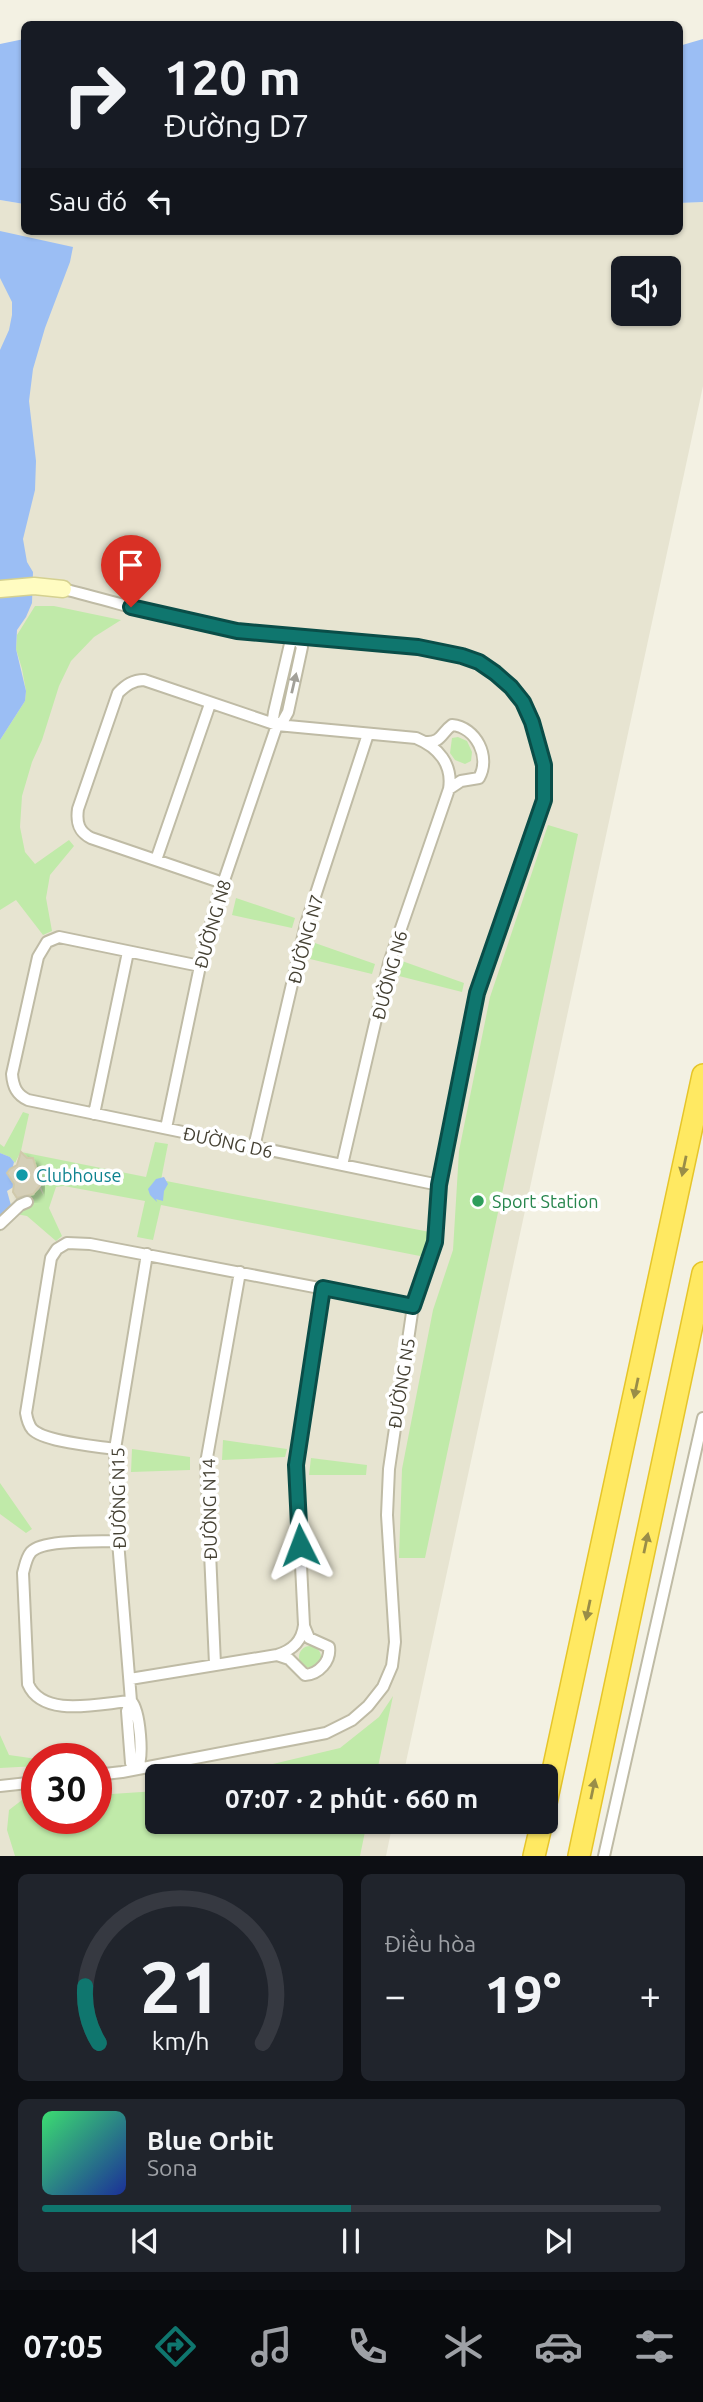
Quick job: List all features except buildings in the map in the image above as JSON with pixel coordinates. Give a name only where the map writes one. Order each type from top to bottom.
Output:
[{"type":"highway","points":[[554,1764],[703,1075]]},
{"type":"highway","points":[[579,1856],[703,1273]]},
{"type":"highway","points":[[534,1856],[539,1834]]},
{"type":"street","points":[[0,589],[34,586],[63,589],[190,622],[297,638]]},
{"type":"street","name":"ĐƯỜNG N5","points":[[137,1769],[298,1740],[335,1730],[352,1720],[377,1696],[388,1678],[395,1642],[387,1515],[389,1469],[413,1306],[435,1242],[439,1185],[477,993],[544,800],[544,765],[540,745],[523,702],[511,687],[479,662],[418,647],[297,638]]},
{"type":"street","name":"ĐƯỜNG N8","points":[[166,1128],[200,966],[223,883],[277,725],[284,721],[288,712],[301,653],[301,642],[297,638]]},
{"type":"street","points":[[223,883],[91,838],[79,827],[78,809],[118,693],[136,680],[144,680],[277,725],[403,736],[434,743],[440,740],[446,729],[452,725],[461,726],[468,730],[480,748],[484,758],[484,770],[478,778],[461,781],[449,789]]},
{"type":"street","points":[[156,860],[210,704]]},
{"type":"street","name":"ĐƯỜNG N7","points":[[254,1147],[306,924],[368,734]]},
{"type":"street","points":[[426,742],[439,753],[447,766],[450,776],[449,789]]},
{"type":"street","name":"ĐƯỜNG N6","points":[[342,1165],[389,963],[449,789]]},
{"type":"street","name":"ĐƯỜNG D6","points":[[128,952],[59,937],[47,942],[38,957],[12,1074],[13,1085],[18,1094],[28,1100],[439,1185]]},
{"type":"street","points":[[94,1114],[128,952],[200,966]]},
{"type":"street","points":[[0,1224],[27,1202]]},
{"type":"street","points":[[115,1449],[44,1436],[33,1430],[27,1421],[26,1413],[51,1258],[57,1249],[67,1243],[90,1244],[147,1254],[413,1306]]},
{"type":"street","name":"ĐƯỜNG N15","points":[[137,1769],[141,1763],[138,1711],[131,1701],[118,1541],[115,1449],[147,1254]]},
{"type":"street","name":"ĐƯỜNG N14","points":[[215,1664],[206,1462],[240,1272]]},
{"type":"street","points":[[130,1679],[277,1655],[296,1645],[302,1634],[304,1625],[296,1465],[323,1288]]},
{"type":"street","points":[[604,1856],[703,1418]]},
{"type":"street","points":[[118,1541],[45,1545],[32,1551],[26,1560],[23,1573],[28,1684],[40,1700],[52,1705],[131,1701]]},
{"type":"street","points":[[277,1655],[289,1659],[305,1675],[323,1667],[330,1655],[329,1647],[309,1638],[304,1625]]},
{"type":"street","points":[[112,1773],[137,1769]]},
{"type":"street","points":[[0,1786],[21,1784]]},
{"type":"shaded area","points":[[0,200],[21,204],[21,235],[683,235],[683,203],[703,202],[703,386],[406,1764],[145,1764],[145,1834],[391,1834],[386,1856],[0,1856]]},
{"type":"green space","points":[[35,606],[54,606],[121,620],[94,637],[71,661],[59,686],[22,796],[20,827],[25,852],[35,864],[69,840],[74,846],[50,875],[46,898],[52,931],[43,935],[16,900],[0,910],[0,740],[25,701],[26,691],[16,649],[17,635]]},
{"type":"green space","points":[[458,737],[467,741],[472,752],[471,761],[465,764],[455,760],[450,753],[452,738]]},
{"type":"green space","name":"Sport Station","points":[[548,825],[578,834],[425,1558],[399,1558],[402,1469],[433,1310],[453,1250],[459,1151],[490,997]]},
{"type":"green space","points":[[236,898],[295,918],[292,928],[232,915]]},
{"type":"green space","points":[[315,943],[375,964],[372,974],[310,959]]},
{"type":"green space","points":[[402,961],[464,983],[462,992],[399,976]]},
{"type":"green space","points":[[23,1112],[29,1114],[21,1151],[15,1163],[10,1157],[0,1153],[0,1144],[4,1147]]},
{"type":"green space","points":[[155,1142],[168,1144],[161,1180],[435,1233],[430,1258],[161,1205],[153,1240],[137,1237],[145,1201],[64,1186],[56,1187],[49,1208],[62,1236],[56,1241],[27,1216],[16,1214],[0,1232],[0,1218],[16,1202],[40,1189],[44,1196],[38,1178],[33,1179],[36,1165],[21,1152],[146,1177]]},
{"type":"green space","points":[[223,1440],[287,1449],[285,1457],[222,1460]]},
{"type":"green space","points":[[132,1449],[190,1457],[190,1470],[131,1472]]},
{"type":"green space","points":[[311,1458],[367,1465],[366,1475],[309,1475]]},
{"type":"green space","points":[[0,1483],[32,1529],[26,1533],[0,1514]]},
{"type":"green space","points":[[310,1646],[318,1649],[321,1657],[318,1665],[310,1668],[302,1665],[299,1657],[302,1649]]},
{"type":"green space","points":[[393,1696],[379,1764],[273,1764],[340,1748],[379,1717]]},
{"type":"green space","points":[[0,1735],[9,1755],[21,1757],[21,1767],[0,1768]]},
{"type":"green space","points":[[145,1792],[145,1834],[365,1834],[360,1856],[15,1856],[7,1830],[9,1810],[21,1801],[21,1834],[112,1834],[112,1794]]},
{"type":"water","points":[[703,39],[703,202],[683,203],[683,45]]},
{"type":"water","points":[[21,40],[21,204],[0,200],[0,44]]},
{"type":"water","points":[[0,231],[73,247],[33,369],[29,401],[36,461],[35,490],[23,539],[27,562],[33,572],[32,603],[17,630],[16,649],[26,691],[25,701],[0,740],[0,350],[9,330],[12,302],[0,278]]},
{"type":"water","points":[[0,1153],[14,1162],[10,1179],[15,1186],[7,1191],[12,1209],[0,1221]]},
{"type":"water","points":[[164,1177],[168,1184],[163,1201],[156,1199],[157,1202],[148,1189],[156,1179]]},
{"type":"place","name":"Clubhouse","points":[[22,1175]]},
{"type":"place","name":"Sport Station","points":[[478,1201]]},
{"type":"route","points":[[131,607],[237,631],[432,648],[479,662],[511,687],[523,702],[540,745],[544,765],[544,800],[477,993],[439,1185],[435,1242],[413,1306],[323,1288],[296,1465],[300,1545]]}]
